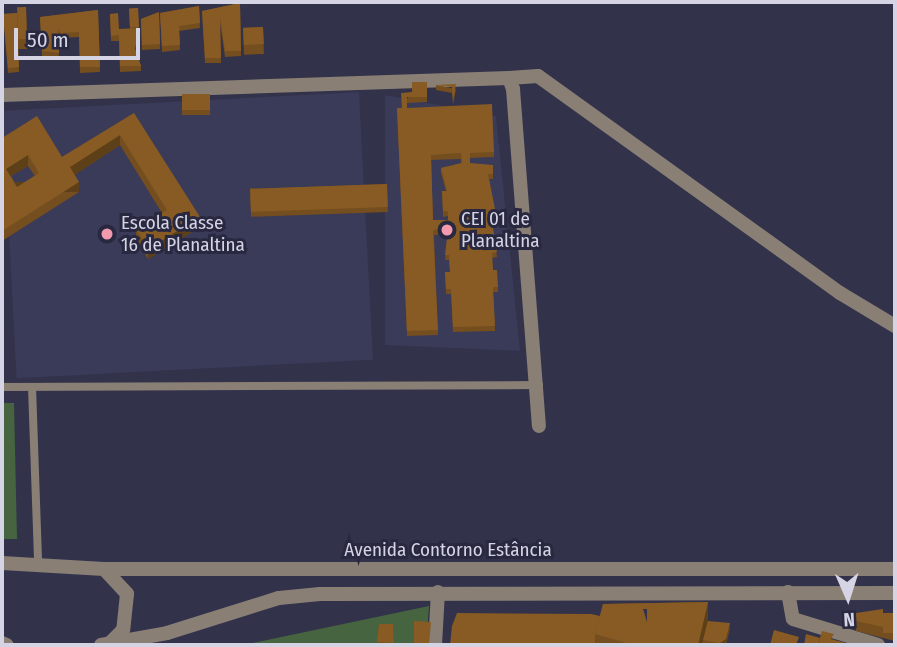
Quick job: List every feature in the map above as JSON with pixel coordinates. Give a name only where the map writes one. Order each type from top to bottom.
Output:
[{"type":"street","points":[[2,95],[538,76],[840,293],[895,326]]},
{"type":"street","points":[[509,78],[513,89],[538,385],[538,426]]},
{"type":"street","name":"Avenida Contorno Estância","points":[[2,563],[38,563],[104,569],[895,569]]},
{"type":"street","points":[[104,569],[127,594],[123,630],[105,644]]},
{"type":"street","points":[[105,644],[167,633],[279,598],[438,592],[895,593]]},
{"type":"street","points":[[435,645],[438,592]]},
{"type":"street","points":[[788,592],[793,620],[878,645]]},
{"type":"street","points":[[2,643],[7,645]]},
{"type":"lane","points":[[2,387],[538,385]]},
{"type":"lane","points":[[32,387],[38,563]]},
{"type":"shaded area","points":[[359,92],[373,360],[17,378],[2,111]]},
{"type":"shaded area","points":[[385,95],[496,116],[520,351],[385,345]]},
{"type":"green space","points":[[2,403],[14,403],[17,539],[2,539]]},
{"type":"green space","points":[[429,606],[426,645],[243,645]]},
{"type":"building","points":[[240,3],[241,51],[225,51],[220,17],[221,58],[205,58],[202,11]]},
{"type":"building","points":[[199,6],[200,23],[179,26],[180,45],[162,46],[160,13]]},
{"type":"building","points":[[17,7],[26,7],[27,39],[18,39]]},
{"type":"building","points":[[129,8],[138,8],[139,27],[130,27]]},
{"type":"building","points":[[98,10],[100,67],[80,67],[79,32],[60,33],[58,28],[59,53],[42,51],[40,17]]},
{"type":"building","points":[[159,12],[160,44],[142,45],[141,19]]},
{"type":"building","points":[[17,13],[19,67],[8,68],[3,14]]},
{"type":"building","points":[[118,13],[119,29],[139,28],[135,48],[141,66],[120,66],[119,35],[111,36],[110,14]]},
{"type":"building","points":[[263,27],[264,44],[244,45],[243,28]]},
{"type":"building","points":[[412,82],[427,82],[427,97],[407,97],[407,108],[492,104],[494,152],[470,153],[470,163],[493,165],[493,174],[488,174],[495,209],[490,210],[497,252],[492,253],[498,287],[493,287],[495,326],[453,327],[451,289],[446,289],[445,272],[450,272],[449,255],[445,255],[448,229],[433,230],[438,330],[407,331],[397,108],[402,108],[401,93],[412,92]],"holes":[[[461,153],[462,163],[441,168],[447,191],[442,191],[443,211],[448,211],[448,220],[433,220],[431,155]]]},
{"type":"building","points":[[456,84],[453,100],[452,87],[436,85]]},
{"type":"building","points":[[182,94],[210,94],[210,110],[182,110]]},
{"type":"building","points":[[134,113],[200,217],[148,249],[136,229],[167,210],[120,135],[70,167],[79,182],[2,231],[2,138],[37,116],[62,157]],"holes":[[[28,155],[39,173],[17,187],[6,169]]]},
{"type":"building","points":[[387,184],[388,207],[251,212],[250,189]]},
{"type":"building","points":[[708,602],[698,645],[633,645],[595,634],[603,604]]},
{"type":"building","points":[[883,609],[883,627],[856,621],[856,613]]},
{"type":"building","points":[[457,613],[600,616],[595,645],[450,645],[452,626]]},
{"type":"building","points":[[883,613],[895,613],[895,633],[883,633]]},
{"type":"building","points":[[414,621],[431,622],[429,645],[414,645]]},
{"type":"building","points":[[708,621],[730,623],[726,639],[720,643],[703,640]]},
{"type":"building","points":[[379,624],[393,624],[394,643],[377,642]]},
{"type":"building","points":[[774,630],[799,637],[796,645],[770,645]]},
{"type":"building","points":[[822,631],[834,634],[831,639],[853,645],[818,645]]},
{"type":"building","points":[[806,634],[820,638],[818,645],[804,645]]},
{"type":"place","name":"CEI 01 de Planaltina","points":[[447,230]]},
{"type":"place","name":"Escola Classe 16 de Planaltina","points":[[107,234]]}]
